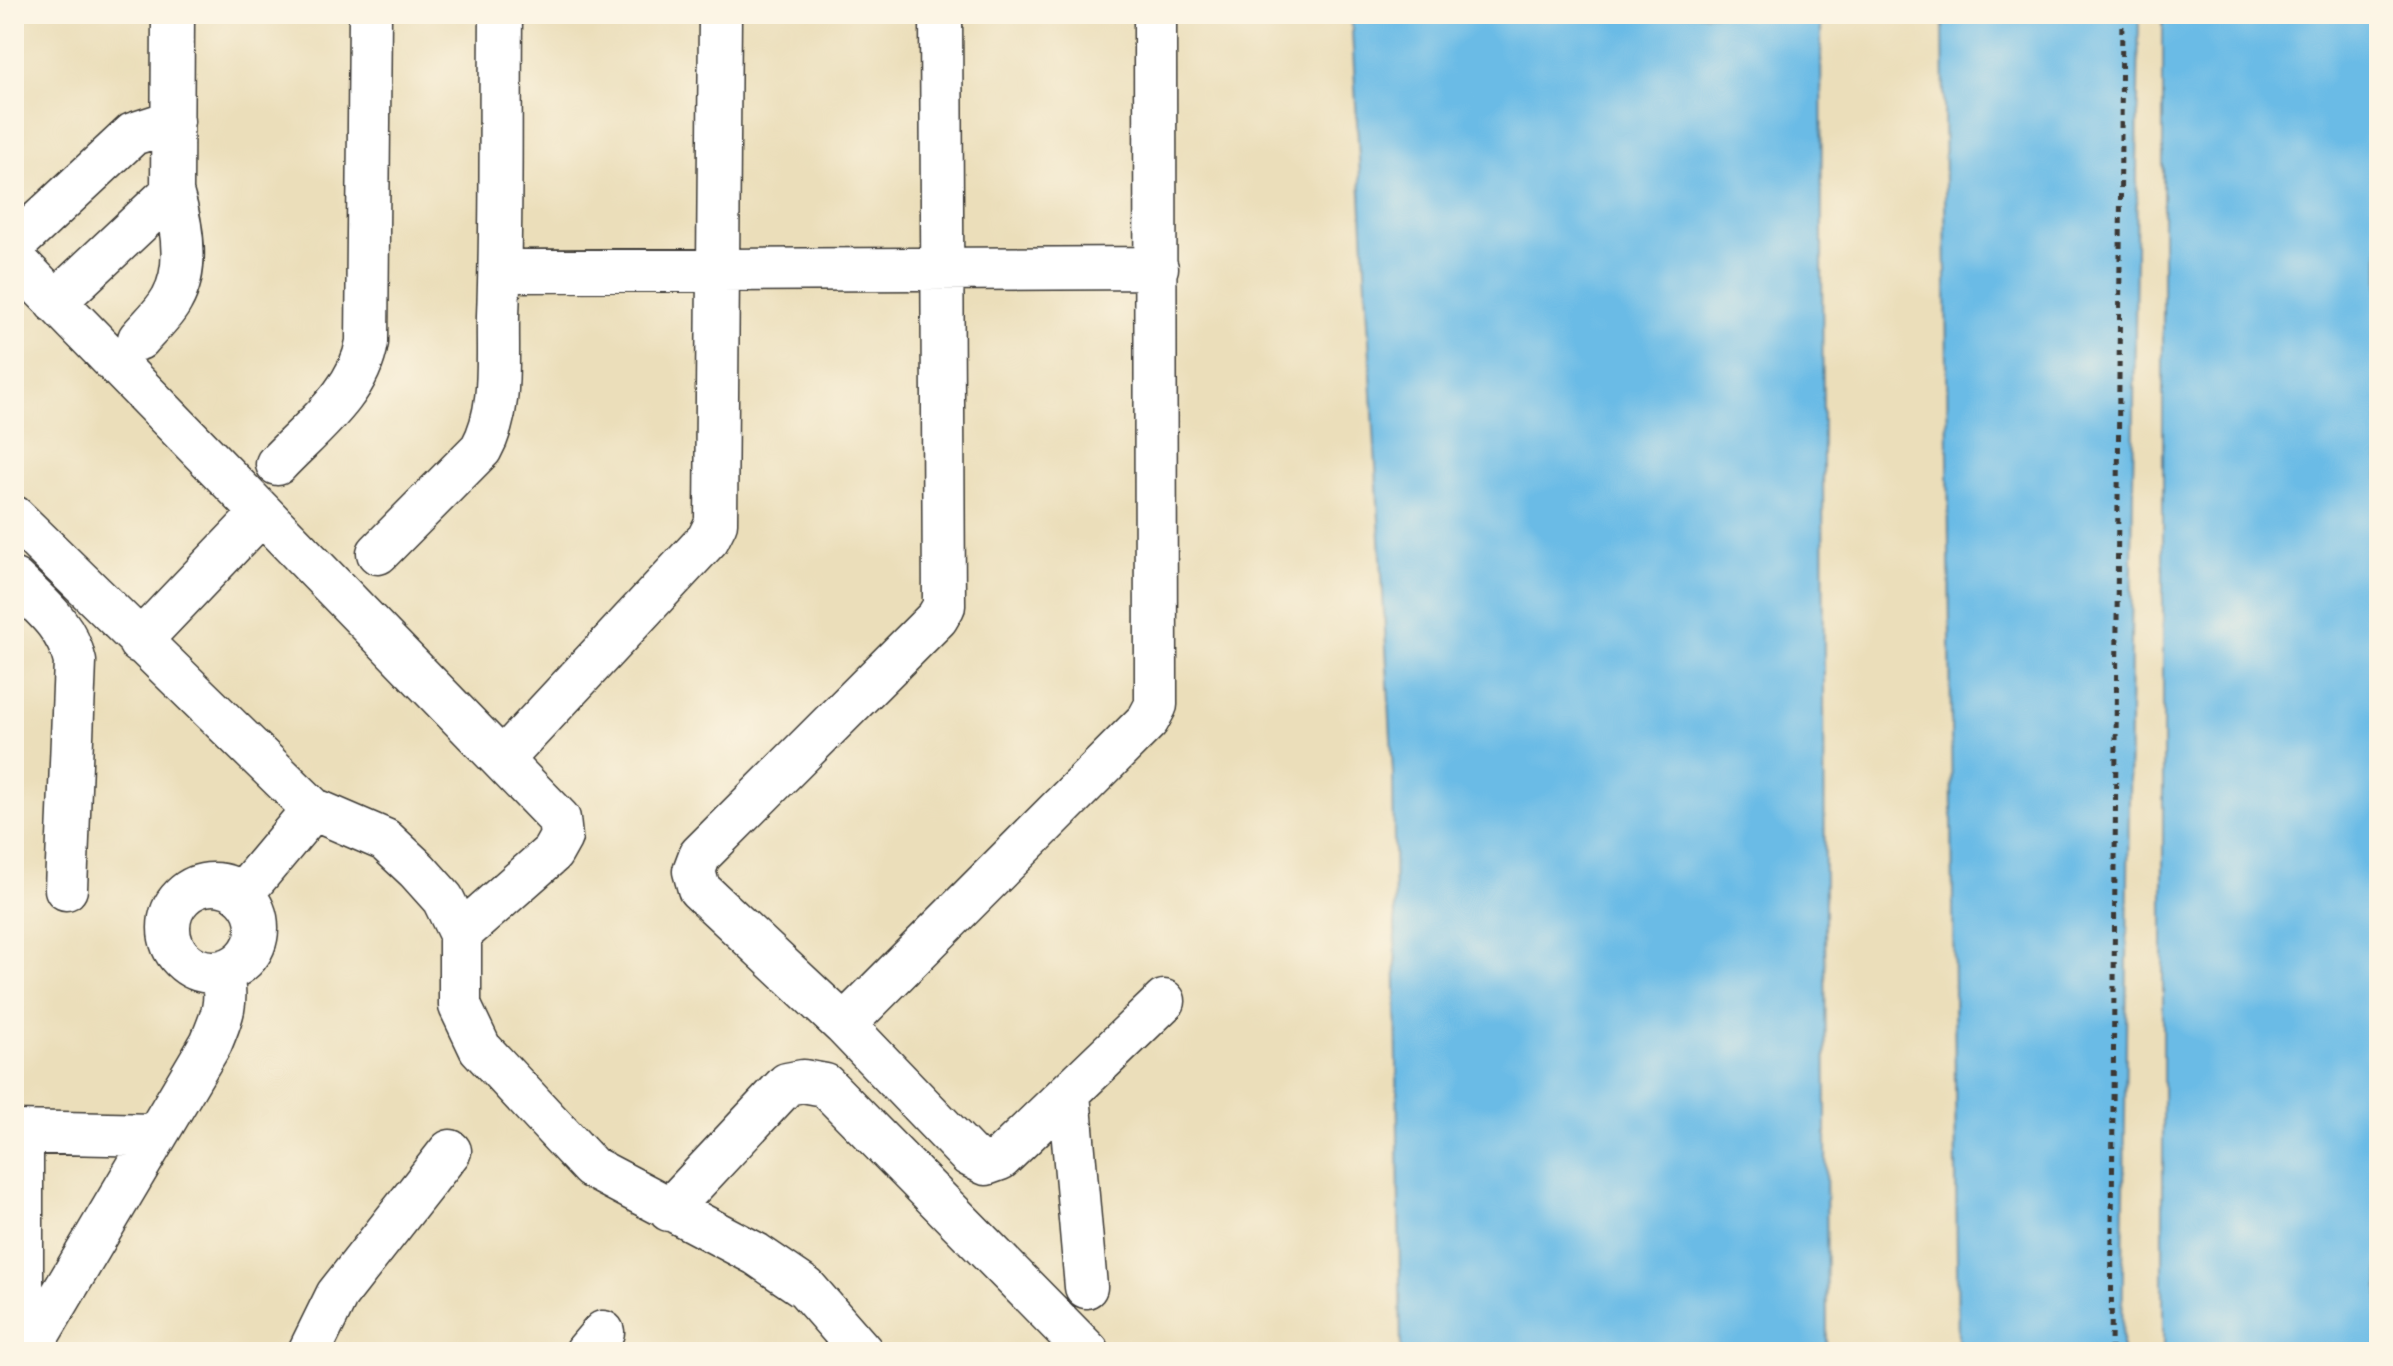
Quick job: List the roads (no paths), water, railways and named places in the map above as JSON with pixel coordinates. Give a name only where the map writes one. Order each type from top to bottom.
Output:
[{"type":"street","points":[[139,339],[172,300],[179,279],[182,226],[172,192],[173,14]]},
{"type":"street","points":[[277,464],[354,382],[364,365],[367,342],[370,14]]},
{"type":"street","points":[[378,553],[481,449],[490,433],[496,405],[500,271],[501,14]]},
{"type":"street","points":[[503,759],[708,539],[716,523],[721,272],[720,14]]},
{"type":"street","points":[[941,14],[945,268],[944,606],[937,618],[700,855],[694,871],[699,889],[844,1025],[969,1155],[986,1164],[1000,1159],[1164,1001]]},
{"type":"street","points":[[844,1025],[1148,720],[1156,705],[1155,14]]},
{"type":"street","points":[[14,245],[133,134],[173,121]]},
{"type":"street","points":[[55,302],[172,192]]},
{"type":"street","points":[[14,259],[559,819],[561,837],[552,853],[460,934]]},
{"type":"street","points":[[500,271],[1157,268]]},
{"type":"street","points":[[139,642],[262,513]]},
{"type":"street","points":[[14,517],[313,809],[385,840],[443,899],[460,934],[460,1006],[480,1048],[591,1167],[756,1254],[806,1288],[862,1352]]},
{"type":"street","points":[[14,580],[56,620],[71,644],[75,662],[66,889]]},
{"type":"street","points":[[242,894],[313,809]]},
{"type":"street","points":[[220,883],[242,894],[257,915],[257,940],[244,962],[221,973],[195,970],[176,954],[168,929],[175,904],[194,887],[220,883]]},
{"type":"street","points":[[25,1352],[211,1043],[225,1009],[227,993],[221,973]]},
{"type":"street","points":[[669,1210],[787,1084],[803,1081],[825,1085],[1088,1352]]},
{"type":"street","points":[[1069,1094],[1086,1287]]},
{"type":"street","points":[[25,1352],[18,1132],[155,1135]]},
{"type":"street","points":[[309,1352],[337,1295],[450,1151]]},
{"type":"water","points":[[1351,14],[1821,14],[1827,1352],[1401,1352],[1393,774]]},
{"type":"water","points":[[1943,14],[2139,14],[2122,1352],[1958,1352]]},
{"type":"water","points":[[2163,14],[2379,14],[2379,1352],[2163,1352]]}]
